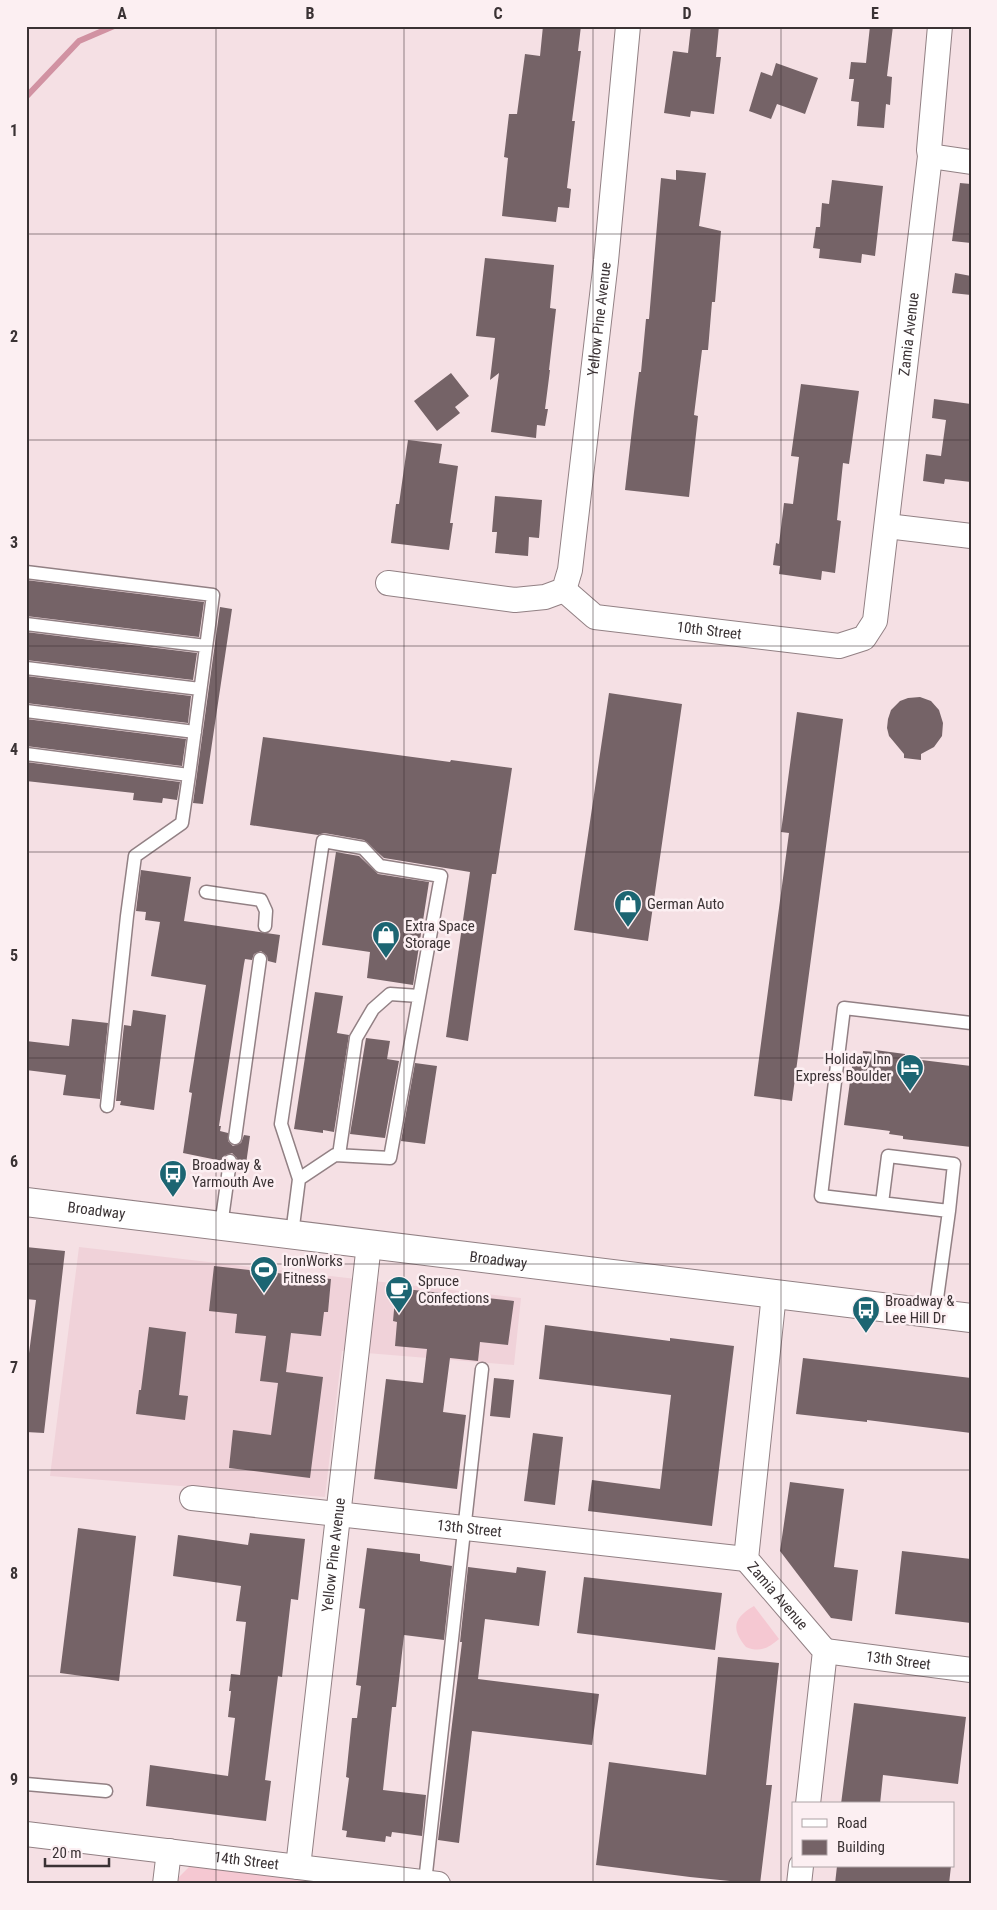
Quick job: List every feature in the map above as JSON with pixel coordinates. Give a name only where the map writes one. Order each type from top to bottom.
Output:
[{"type":"main road","name":"Broadway","points":[[26,1202],[971,1318]]},
{"type":"street","name":"Yellow Pine Avenue","points":[[554,594],[570,570],[602,290],[628,26]]},
{"type":"street","name":"Zamia Avenue","points":[[864,638],[875,621],[887,526],[930,156],[940,26]]},
{"type":"street","points":[[930,156],[971,162]]},
{"type":"street","points":[[887,526],[971,536]]},
{"type":"street","points":[[388,583],[514,600],[554,594]]},
{"type":"street","name":"10th Street","points":[[554,594],[594,617],[839,646],[864,638]]},
{"type":"street","name":"Yellow Pine Avenue","points":[[298,1867],[369,1244]]},
{"type":"street","name":"Zamia Avenue","points":[[774,1294],[746,1559],[825,1651]]},
{"type":"street","name":"13th Street","points":[[192,1498],[746,1559]]},
{"type":"street","points":[[808,1802],[825,1651]]},
{"type":"street","name":"13th Street","points":[[825,1651],[971,1670]]},
{"type":"street","name":"14th Street","points":[[26,1834],[432,1883]]},
{"type":"street","points":[[165,1884],[169,1851]]},
{"type":"street","points":[[799,1884],[801,1868]]},
{"type":"lane","points":[[26,572],[213,595],[182,823],[135,856],[126,916],[108,1106]]},
{"type":"lane","points":[[26,624],[206,646]]},
{"type":"lane","points":[[26,668],[200,690]]},
{"type":"lane","points":[[26,712],[195,732]]},
{"type":"lane","points":[[26,754],[189,775]]},
{"type":"lane","points":[[292,1234],[299,1179],[281,1124],[323,841],[363,848],[380,866],[441,876],[390,1158],[335,1155],[299,1179]]},
{"type":"lane","points":[[206,892],[261,900],[266,910],[265,926]]},
{"type":"lane","points":[[235,1138],[260,959]]},
{"type":"lane","points":[[339,1156],[356,1038],[373,1008],[390,994],[419,996]]},
{"type":"lane","points":[[949,1211],[821,1196],[844,1008],[971,1023]]},
{"type":"lane","points":[[882,1203],[888,1156],[954,1164],[935,1313]]},
{"type":"lane","points":[[221,1226],[230,1161]]},
{"type":"lane","points":[[432,1883],[463,1528],[482,1369]]},
{"type":"lane","points":[[26,1784],[106,1791]]},
{"type":"shaded area","points":[[79,1247],[521,1298],[514,1365],[342,1351],[325,1497],[50,1476]]},
{"type":"shaded area","points":[[754,1606],[779,1639],[767,1647],[756,1650],[746,1647],[736,1629],[738,1620],[747,1610]]},
{"type":"shaded area","points":[[191,1865],[344,1884],[176,1884],[177,1879]]},
{"type":"building","points":[[543,26],[581,26],[578,51],[581,51],[572,121],[575,121],[567,188],[571,189],[569,208],[558,207],[556,222],[502,216],[508,158],[504,157],[509,114],[517,114],[525,54],[540,56]]},
{"type":"building","points":[[691,26],[719,26],[716,57],[721,57],[714,114],[691,111],[690,117],[664,113],[673,51],[688,53]]},
{"type":"building","points":[[870,26],[893,26],[887,76],[892,77],[890,105],[886,104],[884,128],[857,126],[859,102],[851,101],[854,79],[849,79],[851,62],[866,63]]},
{"type":"building","points":[[776,63],[818,78],[805,114],[777,104],[771,119],[749,111],[761,72],[772,76]]},
{"type":"building","points":[[676,170],[706,173],[699,226],[721,231],[715,302],[712,302],[708,350],[702,350],[694,415],[698,416],[689,497],[625,490],[646,319],[649,319],[661,178],[676,180]]},
{"type":"building","points":[[832,180],[883,186],[875,256],[862,254],[861,263],[819,258],[820,249],[813,248],[816,227],[820,227],[822,203],[829,204]]},
{"type":"building","points":[[960,183],[971,184],[971,243],[952,241]]},
{"type":"building","points":[[485,258],[554,265],[550,308],[556,309],[545,409],[548,409],[545,426],[537,425],[536,438],[491,432],[499,373],[490,380],[495,338],[476,336]]},
{"type":"building","points":[[955,273],[971,276],[971,295],[952,293]]},
{"type":"building","points":[[451,373],[469,396],[455,407],[460,413],[437,431],[414,401]]},
{"type":"building","points":[[801,384],[859,391],[849,464],[843,463],[837,520],[841,521],[835,573],[822,571],[821,580],[779,574],[780,566],[773,565],[776,543],[779,544],[784,503],[793,504],[799,457],[791,456]]},
{"type":"building","points":[[934,399],[971,404],[971,482],[945,479],[944,484],[923,481],[926,454],[941,456],[946,420],[932,418]]},
{"type":"building","points":[[408,440],[442,444],[439,463],[458,466],[450,523],[453,523],[449,550],[391,543],[396,504],[399,504]]},
{"type":"building","points":[[495,496],[542,500],[539,538],[529,537],[528,556],[495,553],[497,532],[492,532]]},
{"type":"building","points":[[26,580],[204,602],[199,637],[26,616]]},
{"type":"building","points":[[220,607],[232,609],[203,804],[193,803]]},
{"type":"building","points":[[26,632],[197,653],[193,680],[26,660]]},
{"type":"building","points":[[26,676],[191,696],[188,723],[26,703]]},
{"type":"building","points":[[609,693],[682,704],[648,941],[574,930]]},
{"type":"building","points":[[920,697],[931,701],[939,710],[943,723],[942,736],[934,747],[921,754],[921,760],[904,758],[904,754],[889,736],[887,728],[888,719],[891,710],[900,701]]},
{"type":"building","points":[[797,712],[843,719],[792,1101],[754,1096],[789,833],[781,832]]},
{"type":"building","points":[[26,719],[186,739],[182,766],[26,746]]},
{"type":"building","points":[[263,737],[450,762],[451,760],[512,768],[496,874],[492,874],[468,1041],[446,1037],[470,872],[384,858],[364,840],[324,833],[318,835],[250,825]]},
{"type":"building","points":[[26,762],[180,782],[177,800],[163,798],[162,803],[133,800],[134,793],[26,781]]},
{"type":"building","points":[[336,852],[359,856],[378,874],[429,882],[413,985],[367,978],[370,952],[322,945]]},
{"type":"building","points":[[141,870],[191,877],[184,921],[280,935],[276,963],[268,961],[267,956],[261,951],[254,954],[252,960],[245,959],[219,1126],[221,1126],[220,1131],[228,1133],[228,1141],[233,1146],[241,1143],[244,1135],[250,1136],[246,1164],[238,1163],[237,1158],[232,1153],[224,1156],[222,1161],[183,1153],[192,1093],[189,1092],[206,985],[151,976],[160,922],[145,920],[146,912],[136,911]]},
{"type":"building","points":[[315,992],[343,996],[337,1033],[349,1035],[334,1132],[323,1130],[323,1133],[294,1129]]},
{"type":"building","points":[[133,1010],[166,1015],[154,1110],[120,1105],[121,1101],[116,1101],[124,1025],[131,1026]]},
{"type":"building","points":[[72,1019],[108,1023],[100,1099],[63,1095],[66,1075],[26,1070],[26,1041],[69,1046]]},
{"type":"building","points":[[366,1038],[390,1041],[387,1059],[399,1061],[385,1138],[350,1134]]},
{"type":"building","name":"Holiday Inn Express Boulder","points":[[875,1050],[905,1054],[905,1058],[971,1066],[971,1147],[903,1139],[903,1136],[889,1134],[890,1131],[844,1125],[853,1060],[862,1061],[863,1051],[875,1052]]},
{"type":"building","points":[[415,1063],[437,1066],[425,1144],[401,1141]]},
{"type":"building","points":[[26,1247],[65,1251],[44,1433],[26,1432],[26,1376],[36,1300],[26,1299]]},
{"type":"building","points":[[214,1266],[331,1279],[328,1312],[324,1312],[321,1336],[291,1333],[286,1372],[323,1377],[310,1478],[229,1468],[233,1430],[271,1435],[278,1383],[260,1381],[266,1336],[235,1333],[237,1314],[209,1311]]},
{"type":"building","points":[[396,1288],[514,1301],[508,1345],[480,1342],[478,1361],[450,1358],[443,1412],[466,1415],[457,1489],[374,1479],[386,1379],[423,1383],[427,1349],[395,1346],[397,1322],[393,1321]]},
{"type":"building","points":[[545,1325],[670,1341],[670,1338],[734,1346],[712,1526],[588,1511],[592,1480],[660,1489],[671,1395],[539,1379]]},
{"type":"building","points":[[149,1327],[186,1332],[179,1395],[188,1396],[185,1420],[136,1414]]},
{"type":"building","points":[[803,1358],[971,1378],[971,1433],[867,1420],[867,1422],[796,1414]]},
{"type":"building","points":[[494,1378],[514,1380],[510,1418],[490,1416]]},
{"type":"building","points":[[533,1433],[563,1437],[555,1505],[524,1501]]},
{"type":"building","points":[[790,1482],[844,1489],[834,1567],[858,1570],[852,1621],[831,1618],[780,1551]]},
{"type":"building","points":[[78,1528],[136,1536],[119,1681],[60,1673]]},
{"type":"building","points":[[250,1533],[305,1539],[298,1600],[291,1599],[282,1677],[278,1676],[265,1780],[271,1781],[266,1821],[146,1806],[150,1765],[228,1776],[235,1718],[228,1717],[231,1691],[229,1691],[231,1674],[240,1675],[246,1622],[236,1621],[241,1586],[173,1576],[178,1535],[248,1545]]},
{"type":"building","points":[[367,1548],[420,1554],[420,1561],[452,1566],[444,1640],[404,1635],[396,1707],[392,1707],[383,1790],[426,1795],[422,1836],[392,1832],[391,1837],[386,1836],[385,1842],[346,1837],[347,1831],[342,1830],[349,1778],[346,1777],[352,1718],[357,1718],[361,1686],[356,1685],[365,1609],[359,1608]]},
{"type":"building","points":[[902,1551],[971,1559],[971,1623],[895,1614]]},
{"type":"building","points":[[468,1567],[516,1573],[517,1567],[546,1571],[539,1626],[485,1619],[478,1679],[599,1694],[592,1745],[472,1731],[459,1843],[438,1840],[462,1642],[460,1642]]},
{"type":"building","points":[[584,1577],[722,1593],[715,1650],[577,1633]]},
{"type":"building","points":[[718,1657],[779,1663],[766,1785],[772,1785],[760,1884],[596,1865],[609,1762],[706,1775]]},
{"type":"building","points":[[854,1703],[966,1717],[958,1784],[883,1775],[880,1802],[841,1802]]},
{"type":"building","points":[[837,1868],[951,1868],[949,1884],[835,1884]]},
{"type":"waterway","points":[[26,97],[79,41],[114,26]]},
{"type":"place","name":"German Auto","points":[[628,928]]},
{"type":"place","name":"Extra Space Storage","points":[[386,959]]},
{"type":"place","name":"Holiday Inn Express Boulder","points":[[910,1092]]},
{"type":"place","name":"Broadway & Yarmouth Ave","points":[[173,1198]]},
{"type":"place","name":"IronWorks Fitness","points":[[264,1294]]},
{"type":"place","name":"Spruce Confections","points":[[399,1314]]},
{"type":"place","name":"Broadway & Lee Hill Dr","points":[[866,1334]]}]
